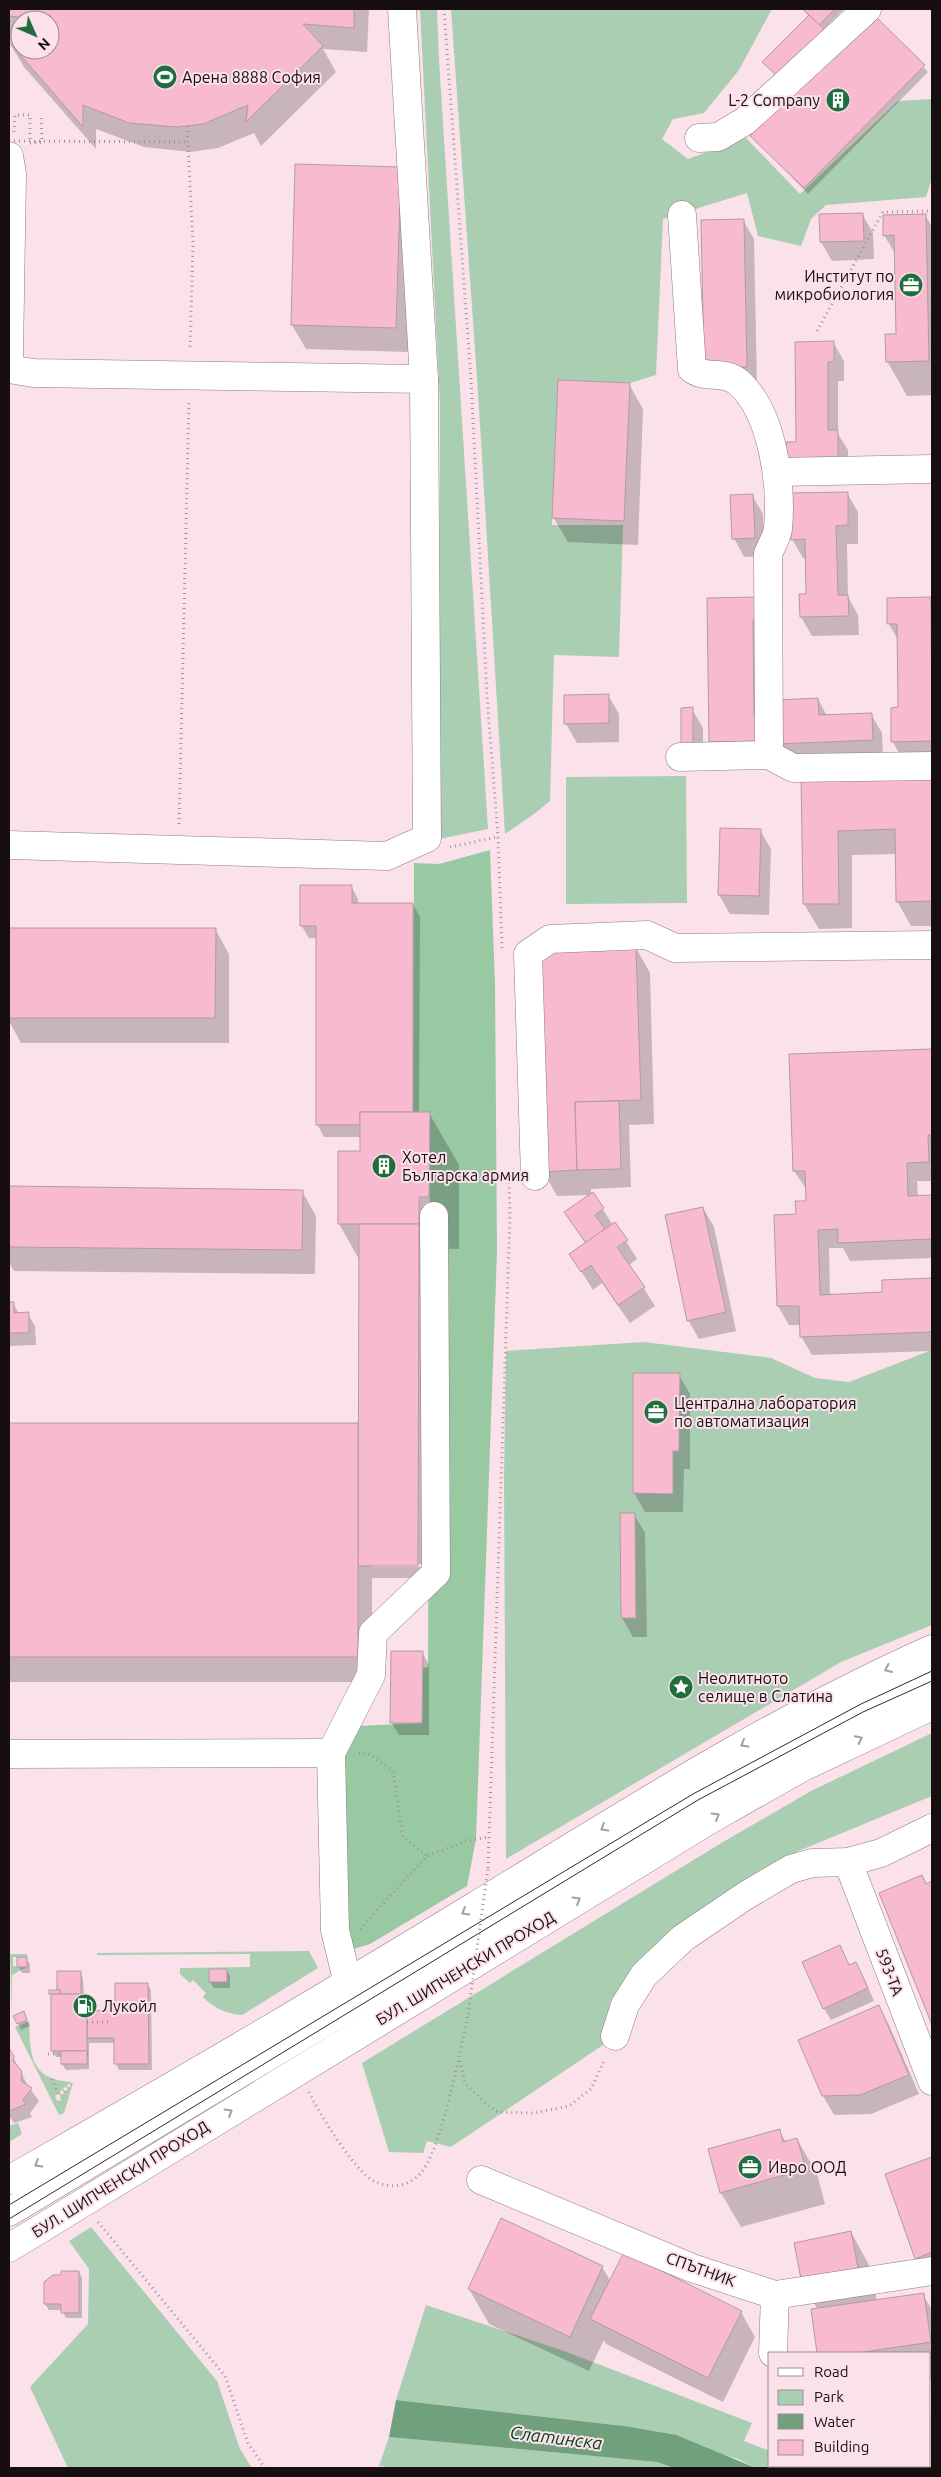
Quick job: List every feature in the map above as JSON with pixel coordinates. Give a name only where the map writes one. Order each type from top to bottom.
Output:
[{"type":"main road","points":[[9,845],[387,856],[427,838],[424,379],[402,9]]},
{"type":"main road","points":[[698,138],[718,137],[745,121],[867,9]]},
{"type":"main road","points":[[9,356],[12,174],[18,147]]},
{"type":"main road","points":[[682,215],[692,370],[698,374],[723,374],[738,381],[752,398],[768,433],[777,472],[778,531],[768,554],[769,755]]},
{"type":"main road","points":[[9,369],[33,373],[190,377],[424,379]]},
{"type":"main road","points":[[777,472],[932,469]]},
{"type":"main road","points":[[680,757],[769,755],[793,768],[932,766]]},
{"type":"main road","points":[[522,1176],[528,954],[550,939],[647,935],[675,948],[932,945]]},
{"type":"main road","points":[[348,1984],[335,1930],[331,1753],[371,1675],[373,1633],[436,1573],[434,1216]]},
{"type":"main road","points":[[9,2180],[348,1984],[772,1728],[884,1670],[932,1649]]},
{"type":"main road","points":[[9,2212],[750,1767],[932,1677]]},
{"type":"main road","name":"БУЛ. ШИПЧЕНСКИ ПРОХОД","points":[[9,2248],[719,1814],[801,1768],[932,1706]]},
{"type":"main road","points":[[9,1754],[331,1753]]},
{"type":"main road","points":[[615,2036],[625,2005],[644,1975],[682,1938],[745,1896],[791,1869],[812,1863],[848,1862],[881,1853],[932,1828]]},
{"type":"main road","name":"593-ТА","points":[[848,1862],[932,2082]]},
{"type":"main road","name":"СПЪТНИК","points":[[481,2180],[692,2268],[774,2295],[932,2271]]},
{"type":"main road","points":[[773,2352],[774,2295]]},
{"type":"path","points":[[444,9],[471,380],[487,696],[498,837],[502,956]]},
{"type":"path","points":[[9,142],[18,147],[42,142],[41,114],[43,141]]},
{"type":"path","points":[[15,115],[30,115],[18,147],[15,115]]},
{"type":"path","points":[[178,850],[193,243],[187,126]]},
{"type":"path","points":[[9,142],[18,147],[43,141],[188,142]]},
{"type":"path","points":[[816,331],[883,212],[932,211]]},
{"type":"path","points":[[427,838],[441,849],[498,837]]},
{"type":"path","points":[[298,2070],[310,2095],[341,2144],[363,2173],[374,2181],[392,2185],[405,2185],[421,2173],[436,2143],[459,2059],[468,2014],[488,1868],[510,1216],[522,1176]]},
{"type":"path","points":[[331,1753],[368,1753],[393,1771],[404,1837],[427,1856]]},
{"type":"path","points":[[340,1951],[427,1856],[466,1841],[490,1836]]},
{"type":"path","points":[[87,2022],[108,2022]]},
{"type":"path","points":[[459,2059],[465,2083],[487,2105],[498,2112],[534,2113],[569,2106],[591,2088],[615,2036]]},
{"type":"path","points":[[48,2054],[61,2054]]},
{"type":"path","points":[[52,2079],[59,2096],[73,2082]]},
{"type":"path","points":[[95,2218],[226,2376],[248,2443],[265,2468]]},
{"type":"green space","points":[[420,9],[437,9],[488,829],[439,839],[440,404]]},
{"type":"green space","points":[[451,9],[772,9],[739,70],[704,113],[673,119],[662,139],[688,159],[746,138],[800,194],[898,101],[932,99],[932,178],[926,197],[826,205],[811,219],[801,246],[758,236],[747,193],[663,219],[656,375],[630,383],[558,380],[552,525],[623,525],[619,657],[554,655],[550,801],[505,834],[478,392]]},
{"type":"green space","points":[[686,776],[687,903],[566,904],[566,777]]},
{"type":"green space","points":[[644,1342],[771,1358],[815,1378],[849,1382],[932,1350],[932,1625],[841,1662],[506,1859],[504,1475],[506,1351]]},
{"type":"green space","points":[[932,1733],[932,1796],[796,1852],[694,1914],[634,1969],[610,2002],[603,2045],[451,2147],[427,2141],[423,2153],[389,2152],[362,2063],[723,1842],[811,1791]]},
{"type":"green space","points":[[309,1951],[318,1968],[242,2015],[226,2012],[211,2004],[203,1997],[206,1993],[193,1980],[190,1983],[180,1974],[180,1968],[250,1967],[250,1954],[97,1955],[97,1953]]},
{"type":"green space","points":[[10,1954],[27,1954],[27,1957],[13,1957],[13,1966],[27,1967],[12,1975],[12,2016]]},
{"type":"green space","points":[[29,2021],[30,2044],[35,2063],[47,2076],[71,2082],[55,2096],[57,2101],[61,2100],[60,2097],[73,2083],[64,2113],[59,2115],[15,2027]]},
{"type":"green space","points":[[18,2123],[22,2134],[9,2142],[9,2126]]},
{"type":"green space","points":[[91,2227],[217,2381],[240,2449],[252,2468],[68,2468],[30,2387],[88,2324],[89,2269],[69,2241]]},
{"type":"green space","points":[[426,2305],[564,2351],[752,2423],[744,2441],[768,2450],[768,2467],[811,2468],[756,2468],[738,2459],[624,2426],[396,2400]]},
{"type":"green space","points":[[389,2437],[657,2462],[674,2468],[398,2468],[379,2466]]},
{"type":"shaded area","points":[[490,850],[495,984],[497,1252],[476,1839],[467,1886],[370,1944],[350,1950],[340,1762],[358,1726],[422,1723],[423,1668],[428,1667],[430,1112],[413,1112],[414,863],[439,864]]},
{"type":"water","name":"Слатинска","points":[[396,2400],[624,2426],[676,2435],[756,2468],[674,2468],[657,2462],[389,2437]]},
{"type":"building","name":"Арена 8888 София","points":[[9,9],[354,9],[354,28],[303,24],[323,46],[246,122],[248,105],[203,124],[177,127],[129,123],[83,105],[83,127],[25,60],[60,60],[60,10],[10,10],[9,16]]},
{"type":"building","points":[[803,9],[835,9],[819,25]]},
{"type":"building","name":"L-2 Company","points":[[871,12],[925,65],[804,188],[750,136]]},
{"type":"building","points":[[809,15],[826,31],[779,78],[762,62]]},
{"type":"building","points":[[295,164],[401,167],[396,328],[291,325]]},
{"type":"building","points":[[863,213],[864,241],[820,242],[819,214]]},
{"type":"building","name":"Институт по микробиология","points":[[926,214],[929,361],[886,362],[885,334],[896,334],[894,235],[883,236],[883,215]]},
{"type":"building","points":[[744,219],[747,367],[704,368],[701,220]]},
{"type":"building","points":[[834,341],[834,362],[828,362],[828,430],[838,430],[838,457],[786,458],[786,442],[796,442],[795,342]]},
{"type":"building","points":[[558,380],[630,383],[624,521],[552,518]]},
{"type":"building","points":[[848,492],[848,525],[836,526],[838,595],[848,595],[849,616],[800,617],[799,594],[806,594],[805,539],[791,540],[790,493]]},
{"type":"building","points":[[753,494],[755,538],[732,539],[730,495]]},
{"type":"building","points":[[757,597],[757,620],[753,620],[754,716],[758,716],[759,741],[709,742],[707,598]]},
{"type":"building","points":[[931,597],[932,741],[891,742],[891,708],[898,707],[897,624],[887,624],[887,598]]},
{"type":"building","points":[[609,694],[609,723],[564,724],[564,695]]},
{"type":"building","points":[[818,698],[819,715],[872,713],[873,740],[778,744],[777,700]]},
{"type":"building","points":[[693,707],[693,749],[681,749],[681,708]]},
{"type":"building","points":[[932,772],[932,901],[896,902],[895,829],[838,831],[839,904],[803,904],[801,774]]},
{"type":"building","points":[[720,828],[761,829],[759,896],[718,895]]},
{"type":"building","points":[[300,885],[352,885],[352,903],[413,903],[413,1112],[360,1112],[360,1125],[316,1125],[316,926],[300,926]]},
{"type":"building","points":[[9,928],[216,928],[215,1018],[9,1018]]},
{"type":"building","points":[[636,947],[641,1100],[575,1102],[577,1170],[542,1172],[535,950]]},
{"type":"building","points":[[932,1049],[932,1135],[928,1135],[929,1162],[907,1163],[908,1196],[932,1195],[932,1239],[838,1243],[838,1229],[818,1230],[820,1295],[882,1292],[882,1280],[932,1278],[932,1332],[800,1337],[799,1306],[777,1306],[774,1215],[796,1214],[795,1201],[806,1201],[805,1171],[793,1171],[789,1054]]},
{"type":"building","points":[[619,1101],[621,1169],[577,1170],[575,1102]]},
{"type":"building","name":"Хотел Българска армия","points":[[360,1112],[430,1112],[429,1197],[419,1197],[419,1224],[338,1224],[338,1151],[360,1151]]},
{"type":"building","points":[[9,1186],[303,1190],[302,1250],[9,1247]]},
{"type":"building","points":[[593,1192],[604,1208],[595,1215],[605,1229],[586,1243],[564,1212]]},
{"type":"building","points":[[703,1207],[726,1312],[687,1321],[665,1215]]},
{"type":"building","points":[[615,1222],[628,1240],[617,1247],[645,1287],[618,1305],[591,1265],[581,1272],[569,1254]]},
{"type":"building","points":[[359,1224],[419,1224],[418,1566],[358,1566]]},
{"type":"building","points":[[9,1302],[14,1302],[14,1313],[29,1312],[29,1333],[9,1333]]},
{"type":"building","name":"Централна лаборатория по автоматизация","points":[[633,1373],[680,1373],[679,1451],[673,1451],[673,1494],[633,1493]]},
{"type":"building","points":[[9,1423],[358,1423],[358,1657],[9,1657]]},
{"type":"building","points":[[620,1513],[635,1513],[636,1618],[621,1618]]},
{"type":"building","points":[[391,1651],[423,1651],[422,1723],[390,1723]]},
{"type":"building","points":[[922,1875],[926,1884],[932,1881],[932,2025],[879,1893]]},
{"type":"building","points":[[840,1945],[849,1965],[856,1962],[868,1988],[823,2009],[802,1962]]},
{"type":"building","points":[[17,1957],[27,1957],[27,1967],[17,1967]]},
{"type":"building","points":[[209,1969],[227,1969],[227,1982],[209,1982]]},
{"type":"building","points":[[57,1971],[81,1971],[81,1994],[60,1994],[60,1990],[57,1990]]},
{"type":"building","points":[[115,1983],[148,1983],[149,2064],[114,2064],[114,2038],[87,2038],[87,2011],[115,2010]]},
{"type":"building","points":[[49,1990],[60,1990],[60,1994],[49,1994]]},
{"type":"building","points":[[51,1994],[87,1994],[87,2051],[51,2051]]},
{"type":"building","points":[[879,2005],[909,2075],[860,2095],[822,2096],[798,2040]]},
{"type":"building","points":[[24,2011],[27,2020],[17,2024],[13,2016]]},
{"type":"building","points":[[9,2048],[14,2056],[13,2061],[22,2071],[21,2081],[32,2088],[23,2100],[26,2104],[9,2111]]},
{"type":"building","points":[[61,2051],[87,2051],[87,2064],[61,2064]]},
{"type":"building","points":[[780,2129],[783,2142],[797,2138],[806,2169],[720,2193],[708,2149]]},
{"type":"building","points":[[932,2157],[932,2252],[915,2259],[885,2174]]},
{"type":"building","points":[[501,2218],[603,2266],[570,2337],[468,2289]]},
{"type":"building","points":[[851,2231],[859,2273],[802,2284],[794,2243]]},
{"type":"building","points":[[624,2252],[742,2311],[708,2378],[590,2319]]},
{"type":"building","points":[[61,2271],[79,2271],[79,2313],[61,2313],[61,2304],[44,2304],[44,2282],[53,2275],[61,2275]]},
{"type":"building","points":[[924,2293],[931,2342],[864,2352],[817,2352],[811,2309]]},
{"type":"tram line","points":[[9,2205],[693,1794],[861,1704],[932,1671]]},
{"type":"tram line","points":[[9,2219],[698,1800],[863,1712],[932,1681]]},
{"type":"place","name":"Арена 8888 София","points":[[165,77]]},
{"type":"place","name":"L-2 Company","points":[[838,100]]},
{"type":"place","name":"Институт по микробиология","points":[[911,285]]},
{"type":"place","name":"Хотел Българска армия","points":[[384,1166]]},
{"type":"place","name":"Централна лаборатория по автоматизация","points":[[656,1412]]},
{"type":"place","name":"Неолитното селище в Слатина","points":[[681,1687]]},
{"type":"place","name":"Лукойл","points":[[85,2006]]},
{"type":"place","name":"Ивро ООД","points":[[750,2167]]}]
